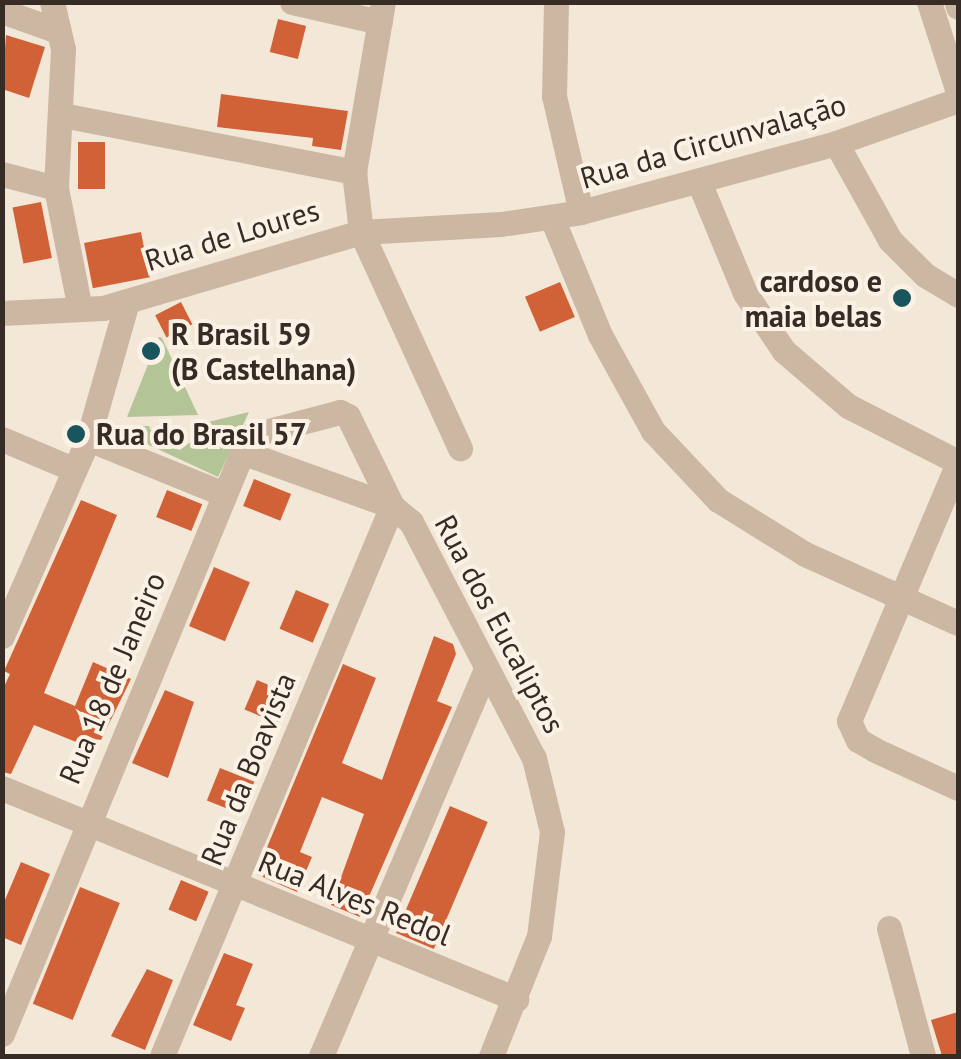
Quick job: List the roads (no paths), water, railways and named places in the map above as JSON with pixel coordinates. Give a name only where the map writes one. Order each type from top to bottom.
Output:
[{"type":"street","points":[[52,2],[55,30],[63,49],[56,188],[80,310]]},
{"type":"street","points":[[292,2],[382,12],[354,172],[361,232],[460,448]]},
{"type":"street","points":[[556,2],[554,96],[582,212]]},
{"type":"street","points":[[930,2],[958,92]]},
{"type":"street","points":[[2,11],[55,30]]},
{"type":"street","name":"Rua da Circunvalação","points":[[482,225],[552,218],[699,182],[836,143],[958,100]]},
{"type":"street","points":[[62,115],[354,172]]},
{"type":"street","points":[[836,143],[890,240],[925,276],[958,295]]},
{"type":"street","points":[[2,174],[56,188]]},
{"type":"street","points":[[699,182],[745,293],[784,351],[848,406],[958,462],[905,600],[850,721],[858,740],[958,788]]},
{"type":"street","points":[[552,218],[600,335],[666,445],[718,500],[805,554],[958,623]]},
{"type":"street","name":"Rua de Loures","points":[[2,313],[80,310],[127,302],[361,232],[482,225]]},
{"type":"street","points":[[2,636],[8,608],[88,439],[127,302]]},
{"type":"street","name":"Rua dos Eucaliptos","points":[[242,452],[248,436],[340,412],[392,506],[411,522],[534,758],[552,832],[538,936],[492,1056]]},
{"type":"street","points":[[2,439],[73,469]]},
{"type":"street","points":[[88,439],[224,494]]},
{"type":"street","points":[[242,452],[392,506]]},
{"type":"street","name":"Rua 18 de Janeiro","points":[[2,1034],[242,452]]},
{"type":"street","name":"Rua da Boavista","points":[[162,1056],[392,506]]},
{"type":"street","points":[[321,1056],[486,670]]},
{"type":"street","name":"Rua Alves Redol","points":[[2,788],[516,999]]},
{"type":"street","points":[[889,928],[923,1056]]},
{"type":"place","name":"cardoso e maia belas","points":[[902,298]]},
{"type":"place","name":"R Brasil 59 (B Castelhana)","points":[[151,351]]},
{"type":"place","name":"Rua do Brasil 57","points":[[76,434]]}]
